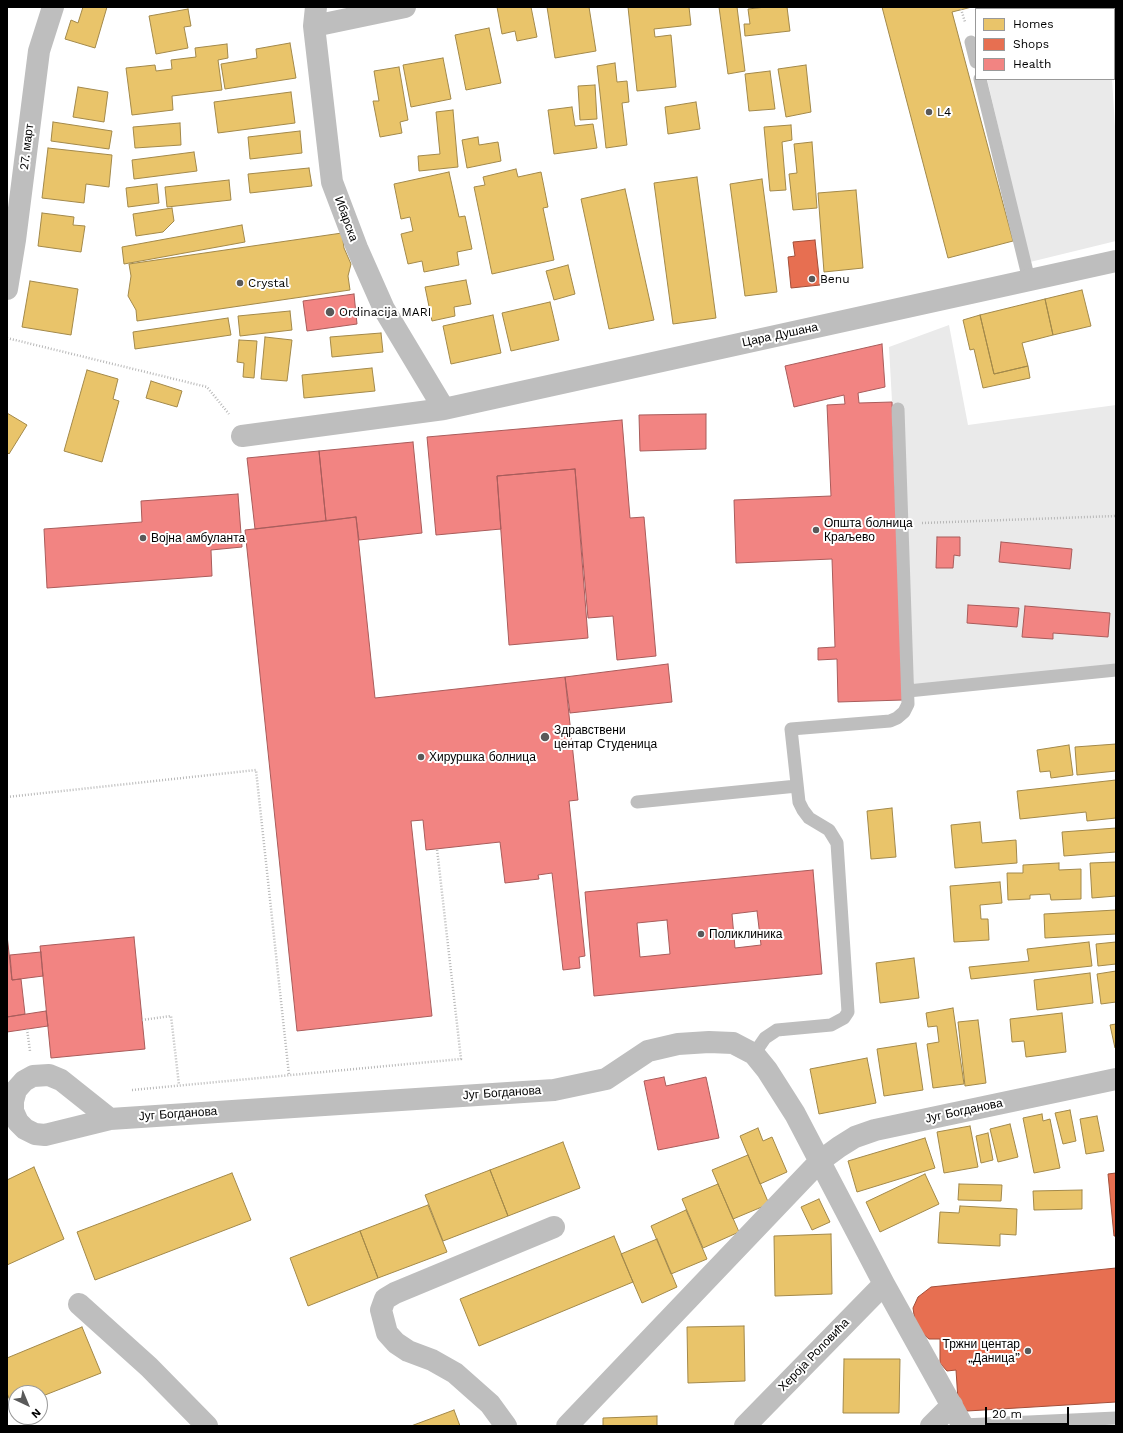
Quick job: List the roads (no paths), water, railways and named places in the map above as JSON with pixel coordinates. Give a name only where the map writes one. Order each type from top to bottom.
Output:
[{"type":"street","name":"27. март","points":[[7,289],[11,240],[39,51],[53,7]]},
{"type":"street","points":[[315,16],[405,7]]},
{"type":"street","name":"Ибарска","points":[[315,16],[332,182],[356,248],[384,309],[444,409]]},
{"type":"street","name":"Цара Душана","points":[[242,436],[444,409],[1116,261]]},
{"type":"street","name":"Југ Богданова","points":[[110,1118],[554,1090],[606,1079],[648,1051],[678,1044],[732,1042],[754,1054],[767,1070],[791,1107],[820,1161]]},
{"type":"street","name":"Југ Богданова","points":[[567,1426],[820,1161],[855,1137],[875,1130],[1116,1079]]},
{"type":"street","points":[[820,1161],[884,1284],[963,1425]]},
{"type":"street","points":[[506,1426],[490,1404],[455,1373],[432,1360],[408,1351],[396,1343],[387,1333],[380,1310],[385,1299],[395,1293],[554,1227]]},
{"type":"street","name":"Хероја Роловића","points":[[745,1426],[884,1284]]},
{"type":"street","points":[[79,1304],[149,1367],[207,1426]]},
{"type":"street","points":[[931,1426],[952,1405]]},
{"type":"lane","points":[[971,42],[975,58]]},
{"type":"lane","points":[[980,80],[1029,280]]},
{"type":"lane","points":[[754,1054],[765,1038],[777,1030],[831,1025],[844,1018],[848,1012],[837,843],[829,830],[814,822],[803,810],[799,802],[791,729],[890,721],[898,718],[904,712],[908,704],[898,409]]},
{"type":"lane","points":[[908,690],[1116,670]]},
{"type":"lane","points":[[637,802],[797,786]]},
{"type":"lane","points":[[963,1425],[1116,1418]]},
{"type":"place","name":"L4","points":[[929,112]]},
{"type":"place","name":"Benu","points":[[812,279]]},
{"type":"place","name":"Crystal","points":[[240,283]]},
{"type":"place","name":"Ordinacija MARI","points":[[330,312]]},
{"type":"place","name":"Општа болница Краљево","points":[[816,530]]},
{"type":"place","name":"Војна амбуланта","points":[[143,538]]},
{"type":"place","name":"Здравствени центар Студеница","points":[[545,737]]},
{"type":"place","name":"Хируршка болница","points":[[421,757]]},
{"type":"place","name":"Поликлиника","points":[[701,934]]},
{"type":"place","name":"Тржни центар „Даница”","points":[[1028,1351]]}]
